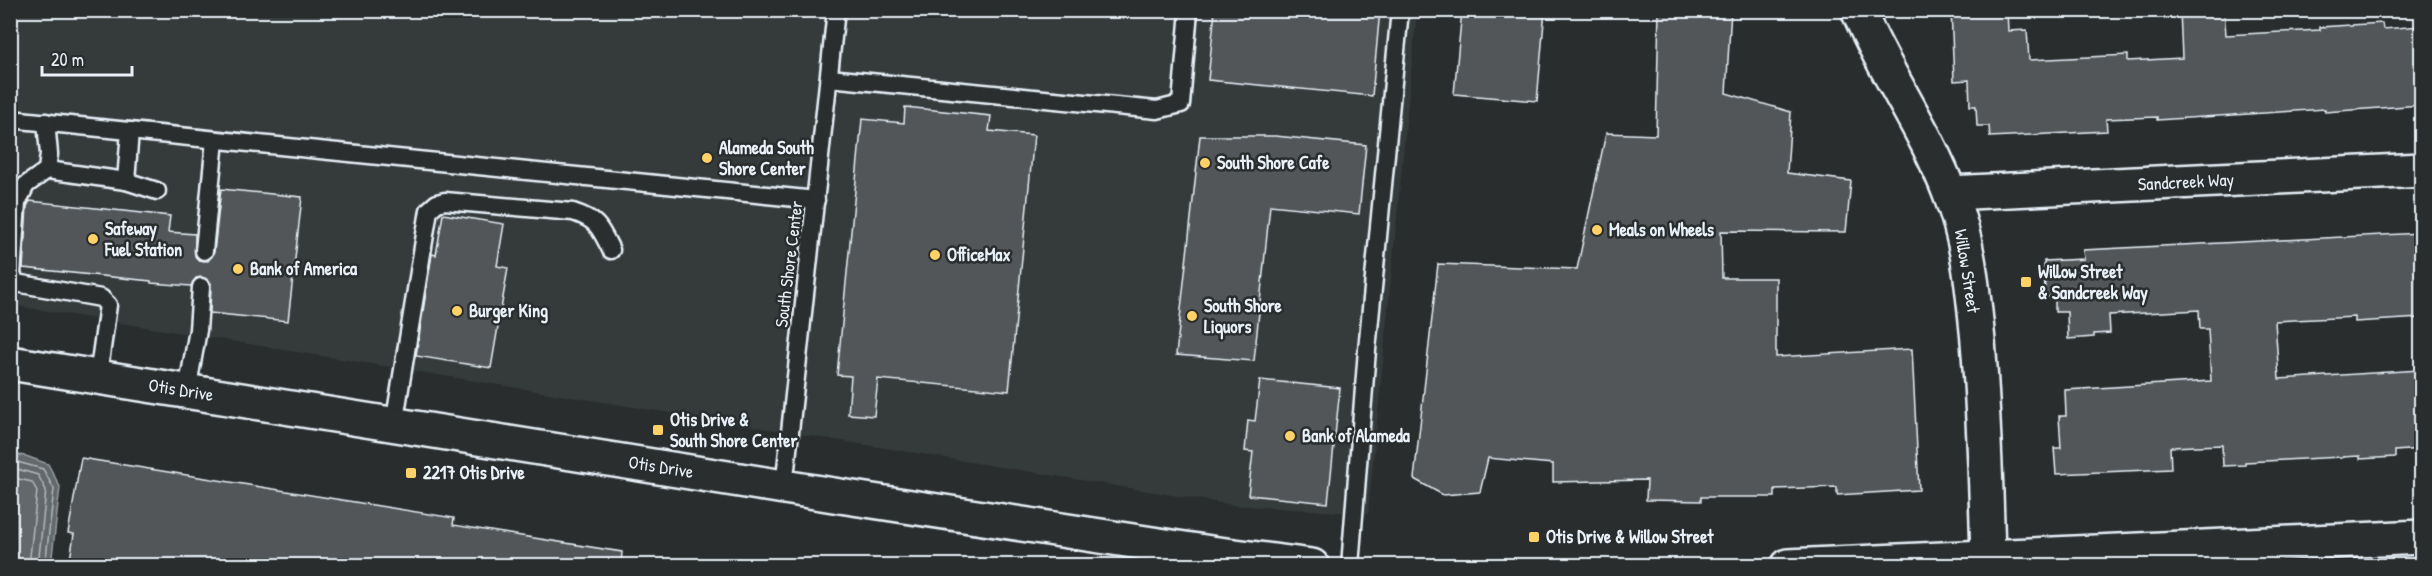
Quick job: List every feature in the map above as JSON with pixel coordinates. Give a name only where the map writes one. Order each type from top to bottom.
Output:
[{"type":"main road","name":"Willow Street","points":[[1858,10],[1875,50],[1922,133],[1950,193],[1963,233],[1974,301],[1980,368],[1989,556]]},
{"type":"main road","name":"Sandcreek Way","points":[[1950,193],[2421,170]]},
{"type":"main road","name":"Otis Drive","points":[[10,363],[784,487],[1280,564],[1312,566]]},
{"type":"main road","points":[[1788,566],[2421,537]]},
{"type":"lane","name":"South Shore Center","points":[[784,487],[836,10]]},
{"type":"lane","points":[[829,78],[1157,110],[1181,104],[1189,10]]},
{"type":"lane","points":[[1350,566],[1367,350],[1400,10]]},
{"type":"lane","points":[[10,119],[816,200]]},
{"type":"lane","points":[[46,122],[49,154],[47,170]]},
{"type":"lane","points":[[126,181],[130,131]]},
{"type":"lane","points":[[204,251],[215,140]]},
{"type":"lane","points":[[98,377],[108,305],[101,298],[16,283],[12,275],[17,203],[26,185],[47,170],[126,181],[157,191]]},
{"type":"lane","points":[[394,425],[429,210],[437,203],[445,201],[573,212],[592,218],[611,250]]},
{"type":"lane","points":[[187,392],[198,330],[201,286]]},
{"type":"shaded area","name":"Alameda South Shore Center","points":[[10,11],[1417,11],[1368,514],[1233,505],[11,305]]},
{"type":"water","points":[[10,454],[26,456],[48,464],[60,487],[51,565],[11,565]]},
{"type":"building","points":[[1215,10],[1380,10],[1372,96],[1208,80]]},
{"type":"building","points":[[1462,10],[1545,10],[1537,101],[1454,94]]},
{"type":"building","points":[[1659,10],[1731,10],[1726,93],[1791,112],[1787,173],[1851,181],[1846,232],[1721,231],[1722,278],[1776,278],[1776,357],[1912,349],[1919,490],[1837,495],[1837,487],[1775,489],[1775,497],[1701,497],[1701,501],[1646,500],[1647,480],[1553,482],[1553,464],[1488,458],[1480,492],[1443,495],[1414,479],[1438,264],[1577,269],[1606,133],[1656,135]]},
{"type":"building","points":[[1951,10],[2007,10],[2008,31],[2027,30],[2029,60],[2128,55],[2128,61],[2182,58],[2180,10],[2224,10],[2226,35],[2320,30],[2320,27],[2382,23],[2383,29],[2421,26],[2421,105],[2157,120],[2157,117],[2106,119],[2107,131],[1990,137],[1989,126],[1977,126],[1976,106],[1970,106],[1969,80],[1954,81]]},
{"type":"building","name":"OfficeMax","points":[[905,107],[991,116],[989,131],[1034,135],[1009,391],[878,379],[874,416],[848,414],[851,376],[837,375],[862,119],[904,123]]},
{"type":"building","points":[[1200,136],[1275,136],[1366,145],[1359,214],[1270,205],[1254,361],[1176,355]]},
{"type":"building","points":[[221,189],[302,197],[288,321],[210,313],[211,283],[202,277],[196,278],[191,286],[23,268],[27,206],[30,201],[170,216],[168,232],[195,234],[195,256],[198,260],[208,261],[214,252]]},
{"type":"building","name":"Burger King","points":[[443,214],[504,224],[497,266],[508,268],[491,368],[416,356],[432,254],[436,255]]},
{"type":"building","points":[[2421,233],[2421,318],[2355,322],[2355,317],[2275,321],[2279,379],[2419,370],[2421,449],[2395,451],[2395,457],[2360,459],[2360,456],[2245,462],[2245,465],[2223,466],[2222,445],[2170,447],[2171,469],[2056,474],[2054,448],[2061,448],[2059,416],[2066,416],[2065,390],[2211,381],[2208,329],[2200,329],[2199,310],[2109,315],[2110,333],[2068,339],[2067,312],[2055,312],[2055,296],[2045,297],[2044,261],[2084,259],[2083,250]]},
{"type":"building","name":"Bank of Alameda","points":[[1260,380],[1340,388],[1328,503],[1248,495],[1253,452],[1245,451],[1248,420],[1255,421]]},
{"type":"building","points":[[81,458],[454,518],[453,525],[622,552],[621,566],[69,566],[74,534],[68,533]]},
{"type":"place","name":"Alameda South Shore Center","points":[[707,158]]},
{"type":"place","name":"South Shore Cafe","points":[[1205,163]]},
{"type":"place","name":"Meals on Wheels","points":[[1597,230]]},
{"type":"place","name":"Safeway Fuel Station","points":[[93,239]]},
{"type":"place","name":"OfficeMax","points":[[935,255]]},
{"type":"place","name":"Bank of America","points":[[238,269]]},
{"type":"place","name":"Willow Street & Sandcreek Way","points":[[2026,282]]},
{"type":"place","name":"Burger King","points":[[457,311]]},
{"type":"place","name":"South Shore Liquors","points":[[1192,316]]},
{"type":"place","name":"Otis Drive & South Shore Center","points":[[658,430]]},
{"type":"place","name":"Bank of Alameda","points":[[1290,436]]},
{"type":"place","name":"2217 Otis Drive","points":[[411,473]]},
{"type":"place","name":"Otis Drive & Willow Street","points":[[1534,537]]}]
